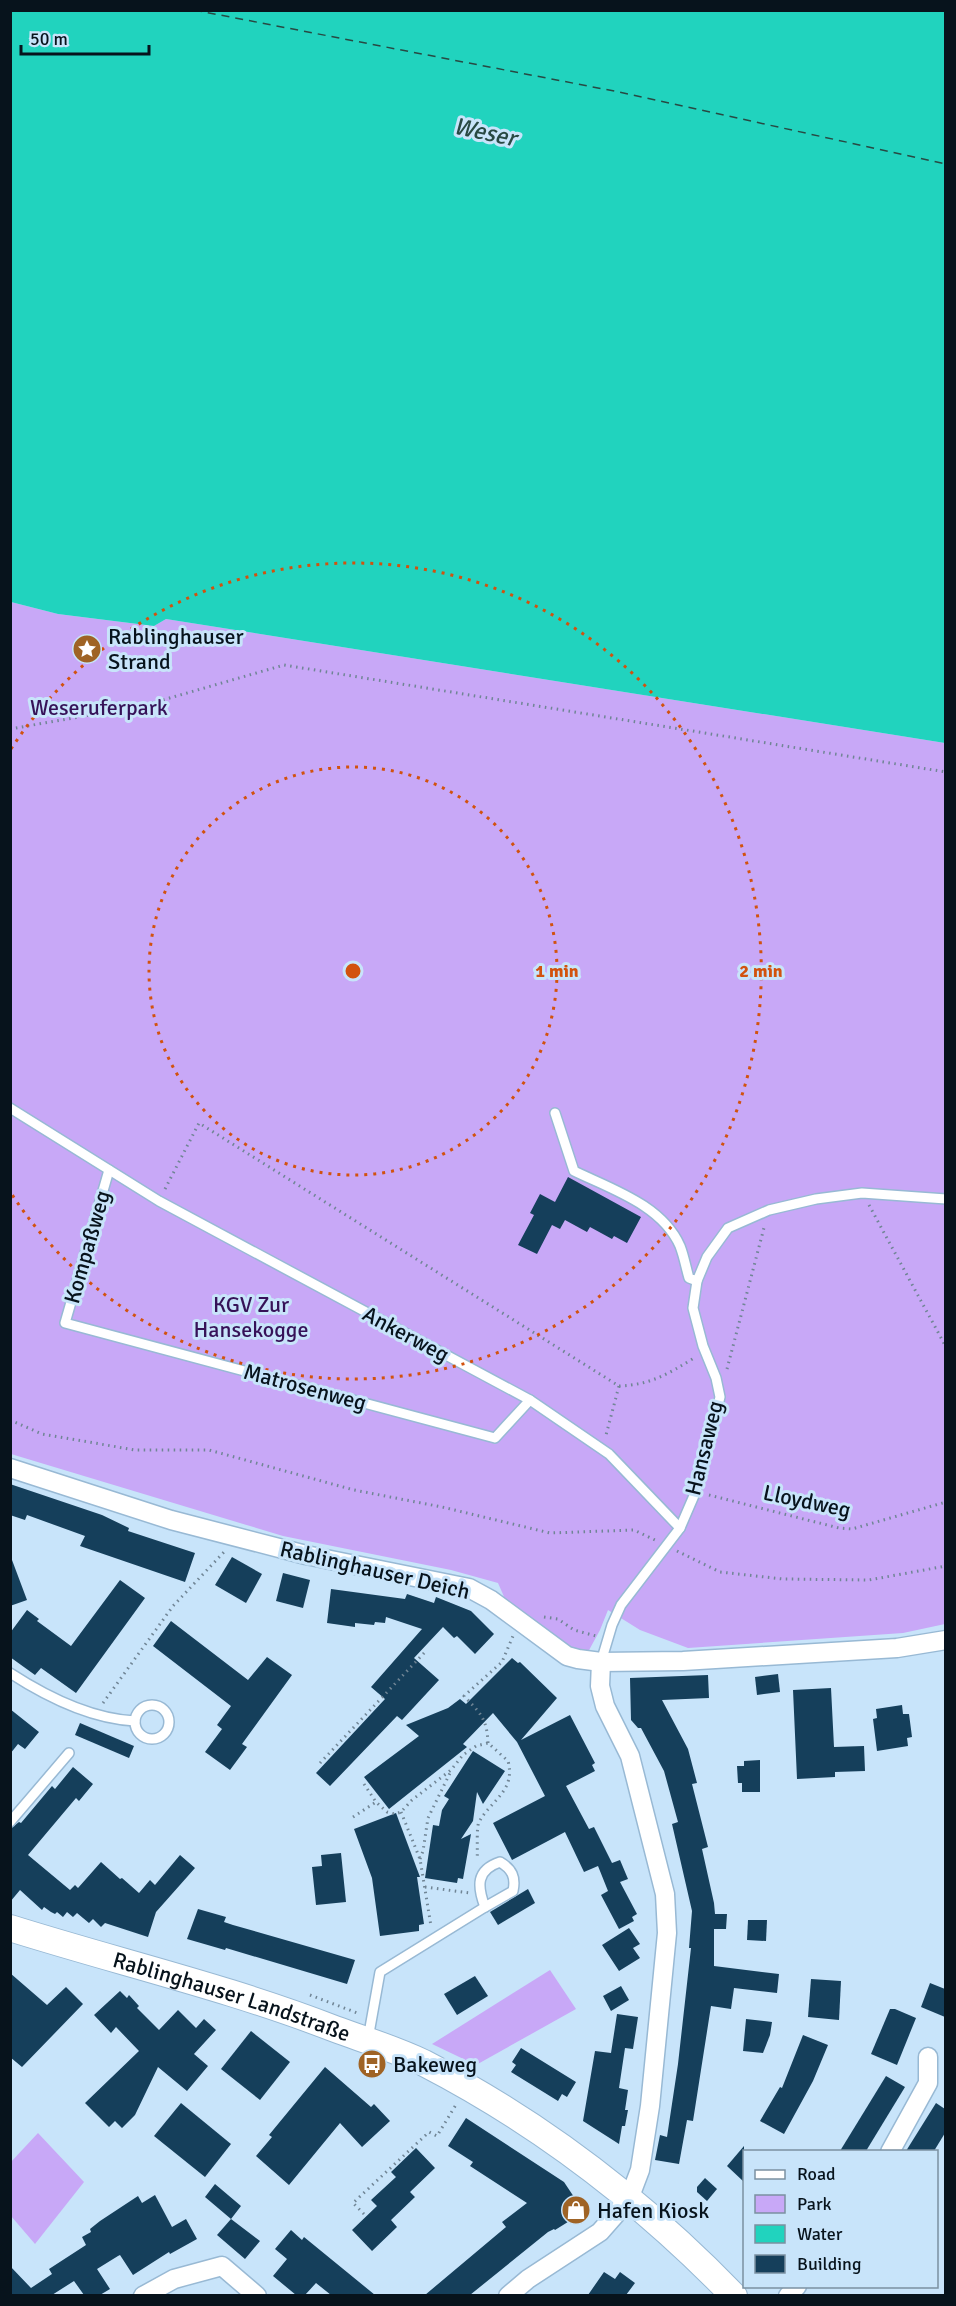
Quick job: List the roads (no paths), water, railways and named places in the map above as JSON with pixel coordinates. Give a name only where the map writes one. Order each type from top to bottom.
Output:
[{"type":"street","name":"Rablinghauser Deich","points":[[10,1468],[171,1520],[371,1570],[469,1588],[491,1600],[567,1656],[578,1659],[601,1662],[706,1660],[897,1648],[945,1640]]},
{"type":"street","points":[[508,2295],[528,2279],[600,2232],[629,2199],[640,2170],[650,2106],[667,1933],[664,1894],[630,1756],[605,1706],[600,1686],[601,1662]]},
{"type":"street","name":"Rablinghauser Landstraße","points":[[10,1928],[270,2006],[423,2063],[525,2121],[581,2160],[700,2261],[734,2295]]},
{"type":"street","points":[[891,2150],[928,2083],[928,2057]]},
{"type":"street","points":[[143,2295],[174,2279],[222,2266],[257,2295]]},
{"type":"lane","name":"Ankerweg","points":[[10,1108],[159,1201],[530,1400],[609,1454],[680,1528]]},
{"type":"lane","points":[[555,1113],[574,1171],[641,1204],[664,1223],[680,1245],[689,1278],[697,1281]]},
{"type":"lane","name":"Kompaßweg","points":[[65,1323],[109,1170]]},
{"type":"lane","name":"Hansaweg","points":[[601,1662],[621,1605],[680,1528],[696,1491],[720,1397],[693,1308],[697,1281],[707,1257],[728,1228],[769,1210],[816,1199],[862,1193],[945,1199]]},
{"type":"lane","name":"Matrosenweg","points":[[65,1323],[495,1438],[530,1400]]},
{"type":"lane","points":[[10,1673],[38,1690],[96,1714],[114,1720],[135,1721]]},
{"type":"lane","points":[[10,1822],[69,1753]]},
{"type":"lane","points":[[368,2041],[380,1972],[513,1891],[515,1880],[509,1867],[500,1862],[487,1866],[481,1876],[480,1894],[485,1907]]},
{"type":"water","name":"Weser","points":[[11,10],[945,11],[945,743],[166,619],[154,626],[58,614],[11,602]]},
{"type":"place","name":"Rablinghauser Strand","points":[[87,649]]},
{"type":"place","name":"Bakeweg","points":[[372,2064]]},
{"type":"place","name":"Hafen Kiosk","points":[[576,2210]]},
{"type":"park label","name":"Weseruferpark","points":[[99,707]]},
{"type":"park label","name":"KGV Zur Hansekogge","points":[[251,1316]]}]
